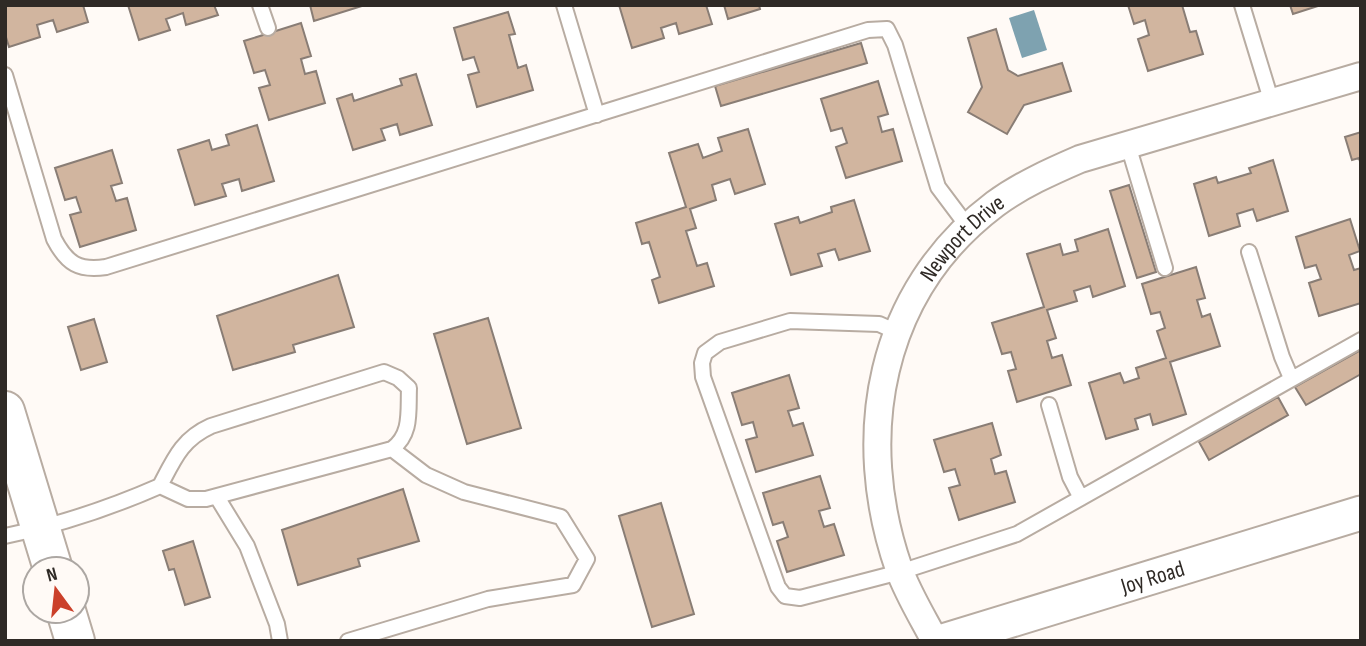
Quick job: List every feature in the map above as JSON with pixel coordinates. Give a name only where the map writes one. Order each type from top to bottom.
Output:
[{"type":"main road","points":[[5,411],[23,532],[42,555]]},
{"type":"street","name":"Newport Drive","points":[[935,641],[900,572],[883,514],[876,467],[876,428],[881,388],[897,332],[911,300],[937,262],[968,227],[996,204],[1036,179],[1080,159],[1361,76]]},
{"type":"street","name":"Joy Road","points":[[943,641],[1361,513]]},
{"type":"lane","points":[[260,5],[268,29]]},
{"type":"lane","points":[[564,5],[597,115]]},
{"type":"lane","points":[[1242,5],[1272,103]]},
{"type":"lane","points":[[5,75],[54,239],[63,257],[74,266],[88,270],[119,263],[856,34],[887,29],[895,45],[938,187],[968,227]]},
{"type":"lane","points":[[1128,145],[1165,268]]},
{"type":"lane","points":[[1249,252],[1282,358],[1291,378]]},
{"type":"lane","points":[[897,332],[879,324],[790,321],[720,342],[705,352],[702,363],[703,377],[778,587],[785,596],[800,598],[900,572],[1017,534],[1361,340]]},
{"type":"lane","points":[[23,532],[118,504],[160,486],[178,449],[192,435],[211,426],[384,372],[398,378],[409,388],[408,430],[402,442],[392,449],[217,497],[188,499],[160,486]]},
{"type":"lane","points":[[1049,405],[1070,477],[1080,498]]},
{"type":"lane","points":[[348,641],[488,599],[573,585],[587,559],[561,517],[464,492],[426,475],[392,449]]},
{"type":"lane","points":[[217,497],[247,546],[277,624],[280,641]]},
{"type":"water","points":[[1034,10],[1047,50],[1022,58],[1009,18]]},
{"type":"building","points":[[5,5],[83,5],[88,22],[57,32],[53,20],[37,25],[40,37],[9,47],[5,34]]},
{"type":"building","points":[[128,5],[214,5],[218,15],[186,25],[183,13],[166,19],[170,30],[139,40]]},
{"type":"building","points":[[310,5],[365,5],[314,21]]},
{"type":"building","points":[[619,5],[706,5],[712,24],[679,34],[676,23],[661,28],[664,38],[632,48]]},
{"type":"building","points":[[724,5],[759,5],[760,9],[728,19]]},
{"type":"building","points":[[1128,5],[1182,5],[1190,32],[1196,31],[1203,54],[1148,71],[1138,39],[1149,35],[1145,20],[1134,24]]},
{"type":"building","points":[[1290,5],[1321,5],[1293,14]]},
{"type":"building","points":[[508,12],[515,34],[509,35],[518,68],[526,65],[533,90],[477,107],[468,75],[479,72],[474,57],[463,60],[454,28]]},
{"type":"building","points":[[301,23],[311,56],[301,59],[305,74],[316,71],[325,103],[269,120],[259,88],[270,85],[265,70],[254,73],[244,41]]},
{"type":"building","points":[[996,29],[1008,70],[1018,76],[1062,63],[1071,91],[1024,105],[1007,134],[968,112],[982,87],[968,38]]},
{"type":"building","points":[[861,43],[867,63],[721,106],[715,86]]},
{"type":"building","points":[[416,74],[432,125],[400,135],[397,124],[381,129],[385,140],[353,150],[337,99],[352,94],[354,101],[402,85],[400,79]]},
{"type":"building","points":[[878,81],[888,114],[878,117],[882,132],[893,129],[902,161],[846,178],[836,147],[847,143],[842,128],[831,131],[821,99]]},
{"type":"building","points":[[257,125],[274,181],[242,191],[239,179],[222,184],[226,196],[195,205],[178,150],[209,140],[212,150],[229,145],[226,135]]},
{"type":"building","points":[[748,129],[765,184],[735,194],[730,179],[712,185],[716,200],[690,209],[696,228],[686,231],[697,266],[707,263],[714,286],[659,303],[652,280],[660,277],[649,242],[642,244],[636,223],[686,207],[669,153],[698,144],[703,158],[722,151],[718,138]]},
{"type":"building","points":[[1361,132],[1361,165],[1359,158],[1352,160],[1345,137]]},
{"type":"building","points":[[112,150],[122,183],[111,186],[116,201],[127,198],[136,230],[80,247],[70,215],[81,212],[76,197],[65,200],[55,168]]},
{"type":"building","points":[[1273,160],[1288,211],[1257,221],[1253,209],[1237,214],[1240,226],[1209,236],[1194,184],[1216,177],[1218,183],[1251,173],[1249,168]]},
{"type":"building","points":[[1129,185],[1156,272],[1137,278],[1110,191]]},
{"type":"building","points":[[854,200],[870,251],[839,260],[835,249],[818,254],[822,266],[791,275],[775,224],[798,217],[800,223],[832,212],[831,207]]},
{"type":"building","points":[[1350,219],[1360,251],[1349,255],[1354,270],[1361,268],[1361,303],[1319,316],[1309,283],[1321,279],[1316,265],[1305,268],[1296,237]]},
{"type":"building","points":[[1108,229],[1125,286],[1093,297],[1090,286],[1074,291],[1077,301],[1047,310],[1056,338],[1047,341],[1052,358],[1062,355],[1071,385],[1017,402],[1008,371],[1016,369],[1011,352],[1002,354],[992,323],[1044,307],[1027,254],[1060,244],[1063,255],[1078,251],[1075,240]]},
{"type":"building","points":[[1196,267],[1205,298],[1197,300],[1202,317],[1210,314],[1220,346],[1170,362],[1186,414],[1153,425],[1150,414],[1135,419],[1138,429],[1106,439],[1089,383],[1120,373],[1124,383],[1139,378],[1136,368],[1166,358],[1157,331],[1165,328],[1160,312],[1151,314],[1142,284]]},
{"type":"building","points":[[338,275],[354,327],[293,345],[295,352],[233,370],[217,316]]},
{"type":"building","points":[[488,318],[521,428],[467,444],[434,334]]},
{"type":"building","points":[[94,319],[107,362],[81,370],[68,327]]},
{"type":"building","points":[[1361,350],[1361,374],[1306,405],[1295,387]]},
{"type":"building","points":[[789,375],[799,408],[788,411],[793,426],[803,423],[813,455],[756,472],[746,440],[757,437],[753,422],[742,425],[732,393]]},
{"type":"building","points":[[1278,397],[1288,415],[1209,460],[1199,442]]},
{"type":"building","points":[[992,423],[1001,455],[991,459],[995,474],[1006,471],[1015,502],[959,520],[949,488],[960,485],[955,469],[944,472],[934,440]]},
{"type":"building","points":[[820,476],[830,508],[819,511],[824,527],[834,524],[844,555],[787,572],[777,541],[788,537],[783,522],[773,525],[763,493]]},
{"type":"building","points":[[403,489],[419,541],[358,559],[360,566],[298,585],[282,530]]},
{"type":"building","points":[[661,503],[694,614],[652,627],[619,516]]},
{"type":"building","points":[[193,541],[210,597],[185,605],[174,569],[169,570],[163,551]]}]
